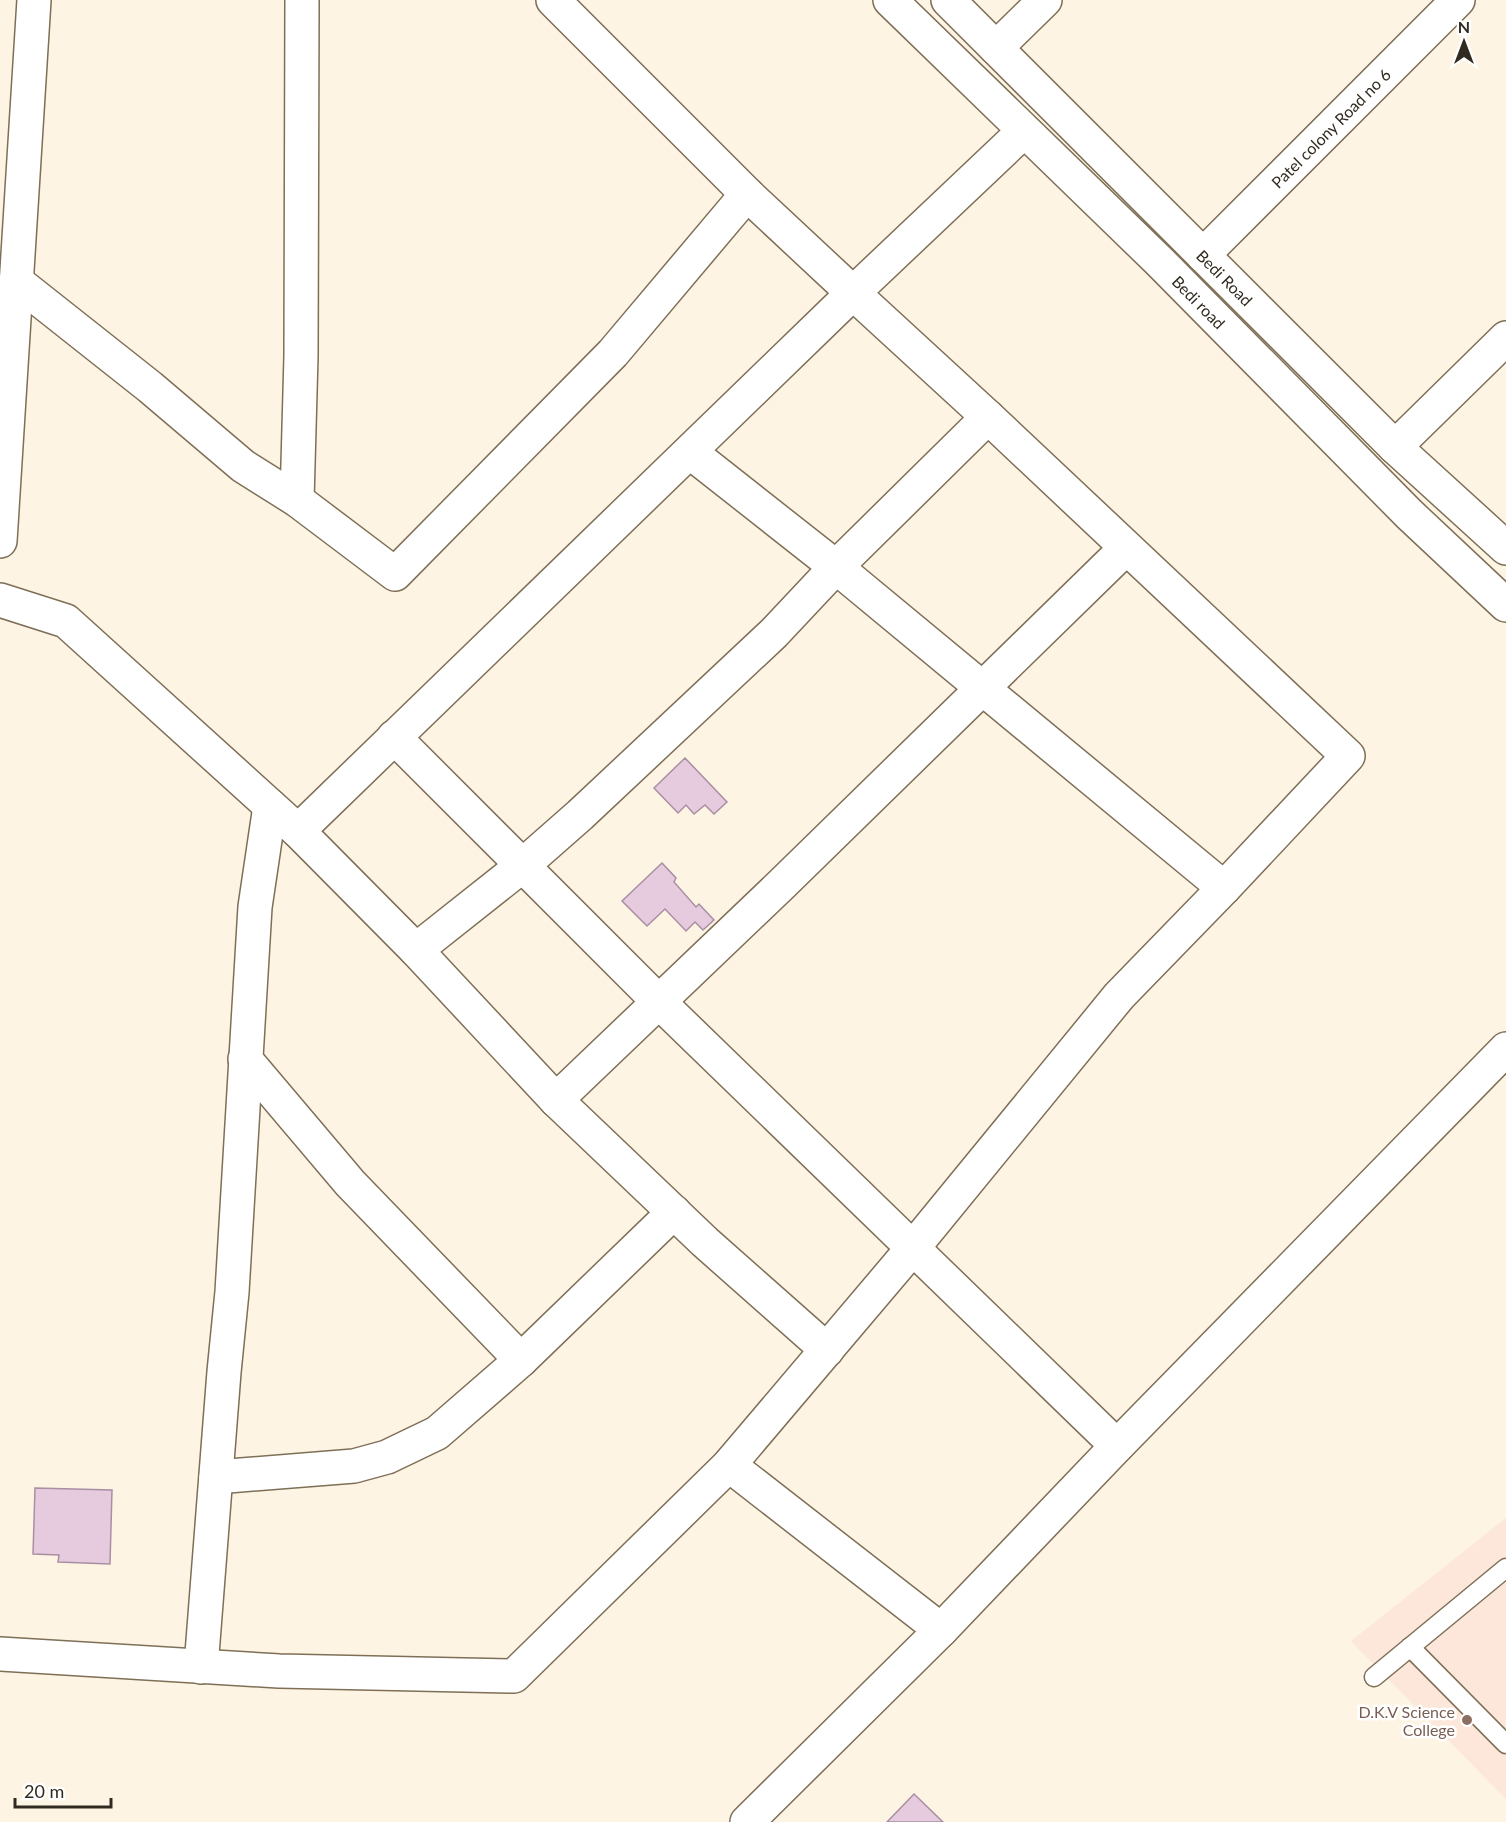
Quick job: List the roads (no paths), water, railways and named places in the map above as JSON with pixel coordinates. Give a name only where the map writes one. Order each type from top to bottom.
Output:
[{"type":"street","points":[[0,541],[34,0]]},
{"type":"street","points":[[297,500],[301,356],[302,0]]},
{"type":"street","points":[[0,1654],[279,1671],[514,1677],[729,1465],[912,1249],[1119,996],[1348,756],[747,194],[553,0]]},
{"type":"street","name":"Bedi road","points":[[890,0],[1159,261],[1409,513],[1506,605]]},
{"type":"street","name":"Bedi Road","points":[[948,0],[1395,447],[1506,548]]},
{"type":"street","points":[[996,48],[1045,0]]},
{"type":"street","name":"Patel colony Road no 6","points":[[1203,255],[1458,0]]},
{"type":"street","points":[[298,831],[853,293],[1024,131]]},
{"type":"street","points":[[16,281],[150,387],[243,466],[297,500],[395,574],[613,353],[747,194]]},
{"type":"street","points":[[1395,447],[1506,338]]},
{"type":"street","points":[[416,950],[522,866],[580,815],[774,633],[836,567],[988,417]]},
{"type":"street","points":[[690,452],[836,567],[1224,888]]},
{"type":"street","points":[[556,1100],[782,884],[1126,548]]},
{"type":"street","points":[[0,600],[66,621],[298,831],[416,950],[556,1100],[674,1212],[827,1350]]},
{"type":"street","points":[[394,737],[658,1001],[1117,1446]]},
{"type":"street","points":[[201,1667],[233,1281],[255,907],[270,806]]},
{"type":"street","points":[[747,1822],[941,1630],[1117,1446],[1506,1049]]},
{"type":"street","points":[[245,1059],[350,1183],[521,1360]]},
{"type":"street","points":[[216,1477],[354,1466],[387,1457],[437,1433],[521,1360],[674,1212]]},
{"type":"street","points":[[729,1465],[941,1630]]},
{"type":"lane","points":[[1374,1677],[1506,1568]]},
{"type":"lane","points":[[1410,1647],[1506,1744]]},
{"type":"place","name":"D.K.V Science College","points":[[1467,1720]]}]
